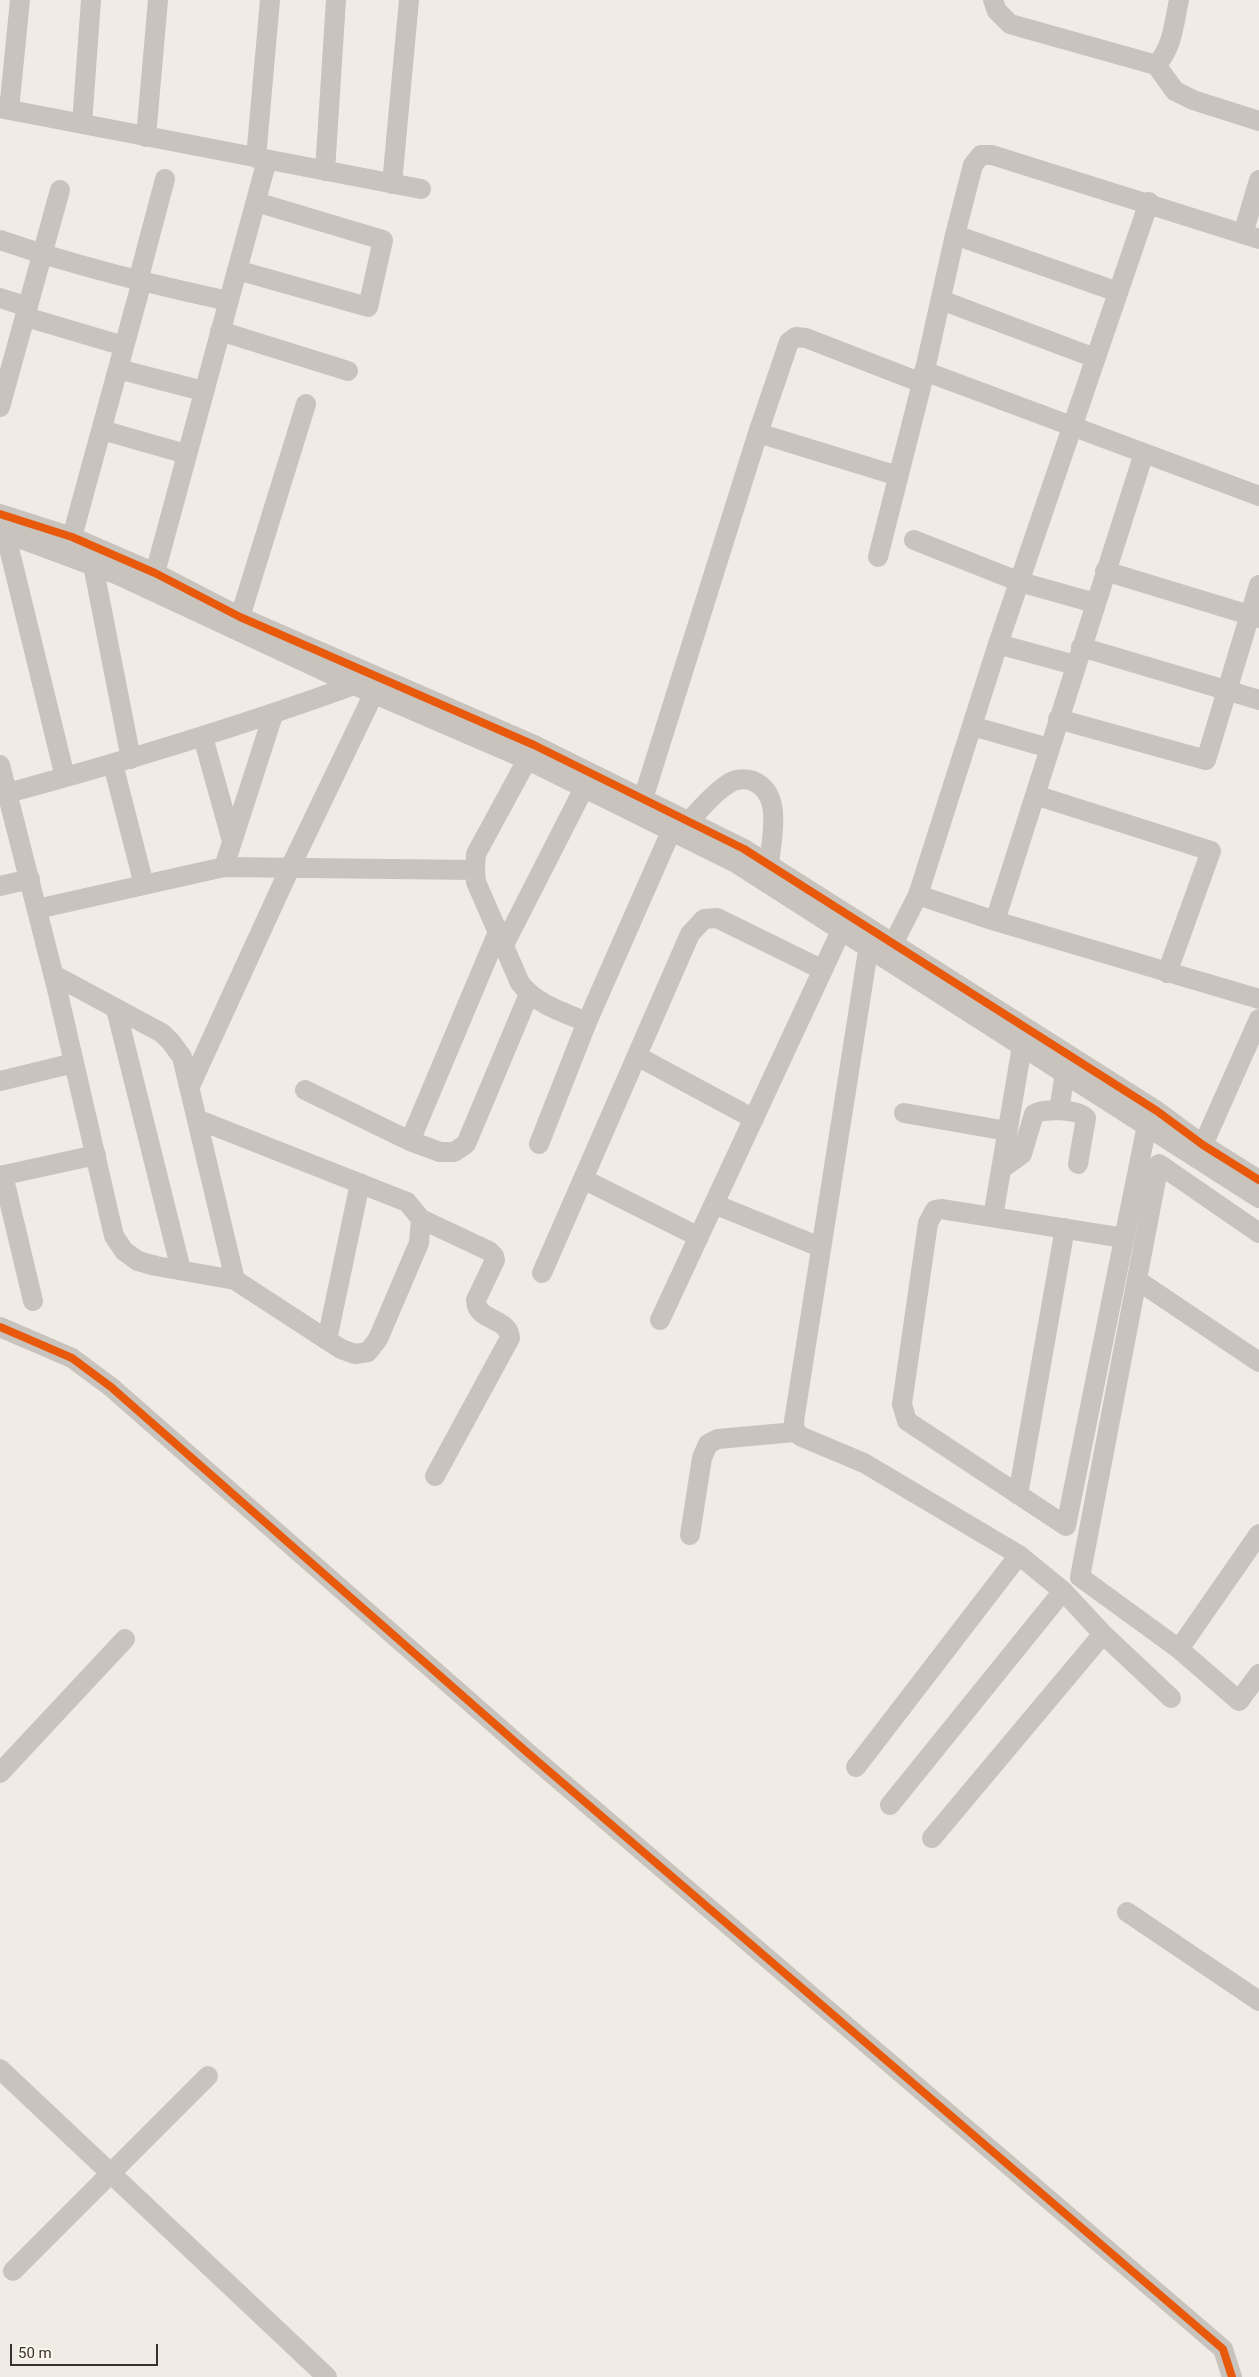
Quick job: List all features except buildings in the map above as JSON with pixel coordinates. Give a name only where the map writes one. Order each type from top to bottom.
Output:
[{"type":"street","points":[[20,0],[4,109],[421,189]]},
{"type":"street","points":[[82,124],[91,0]]},
{"type":"street","points":[[146,137],[158,0]]},
{"type":"street","points":[[155,573],[256,202],[262,159],[270,0]]},
{"type":"street","points":[[325,171],[336,0]]},
{"type":"street","points":[[392,184],[409,0]]},
{"type":"street","points":[[993,0],[997,11],[1010,24],[1156,65],[1175,91],[1193,100],[1259,121]]},
{"type":"street","points":[[1156,65],[1163,58],[1169,44],[1179,0]]},
{"type":"street","points":[[878,557],[923,377],[955,234],[973,165],[981,155],[992,155],[1149,202],[1251,236],[1259,180]]},
{"type":"street","points":[[72,537],[124,346],[165,179]]},
{"type":"street","points":[[0,407],[5,368],[27,312],[60,190]]},
{"type":"street","points":[[237,270],[368,307],[382,240],[256,202]]},
{"type":"street","points":[[893,944],[918,895],[998,644],[1149,202]]},
{"type":"street","points":[[955,234],[1118,292]]},
{"type":"street","points":[[0,240],[43,255],[140,281],[228,301]]},
{"type":"street","points":[[0,298],[27,312],[124,346]]},
{"type":"street","points":[[941,300],[1095,358]]},
{"type":"street","points":[[220,331],[348,371]]},
{"type":"street","points":[[643,799],[758,433],[785,352],[789,342],[796,337],[806,338],[1072,426],[1259,496]]},
{"type":"street","points":[[118,369],[203,391]]},
{"type":"street","points":[[240,617],[306,404]]},
{"type":"street","points":[[102,430],[186,454]]},
{"type":"street","points":[[758,433],[898,476]]},
{"type":"street","points":[[995,921],[1144,453]]},
{"type":"street","points":[[2,525],[72,537],[155,573],[240,617],[531,753],[584,788],[679,822],[769,865],[845,924]]},
{"type":"street","points":[[2,525],[354,685],[531,753],[643,799],[736,863],[870,940],[1022,1046],[1259,1198]]},
{"type":"street","points":[[2,525],[65,777]]},
{"type":"street","points":[[914,540],[1020,582],[1095,602]]},
{"type":"street","points":[[93,565],[122,762],[144,885]]},
{"type":"street","points":[[1105,571],[1254,616]]},
{"type":"street","points":[[1058,719],[1206,760],[1254,616],[1259,585]]},
{"type":"street","points":[[998,644],[1078,656],[1228,690],[1259,700]]},
{"type":"street","points":[[4,794],[122,762],[273,714],[354,685]]},
{"type":"street","points":[[190,1086],[290,868],[374,693]]},
{"type":"street","points":[[224,867],[273,714]]},
{"type":"street","points":[[972,726],[1049,748]]},
{"type":"street","points":[[204,736],[232,841]]},
{"type":"street","points":[[531,753],[476,854],[476,882],[520,983],[539,1002],[587,1022]]},
{"type":"street","points":[[0,765],[4,794],[30,879],[54,975],[114,1236],[124,1251],[138,1261],[156,1266],[235,1280],[326,1340],[355,1354],[368,1352],[378,1339],[419,1243],[421,1219]]},
{"type":"street","points":[[539,1144],[587,1022],[679,822],[728,784],[739,779],[751,780],[763,786],[770,796],[773,807],[769,865]]},
{"type":"street","points":[[410,1141],[501,939],[584,788]]},
{"type":"street","points":[[1034,795],[1211,851],[1167,972]]},
{"type":"street","points":[[37,909],[224,867],[475,870]]},
{"type":"street","points":[[0,886],[30,879]]},
{"type":"street","points":[[918,895],[995,921],[1259,1000]]},
{"type":"street","points":[[542,1273],[690,934],[704,919],[717,918],[823,970]]},
{"type":"street","points":[[660,1320],[845,924]]},
{"type":"street","points":[[870,940],[893,944],[1156,1111],[1203,1145],[1259,1180]]},
{"type":"street","points":[[795,1432],[794,1421],[820,1247],[870,940]]},
{"type":"street","points":[[54,975],[162,1033],[182,1056],[235,1280]]},
{"type":"street","points":[[305,1090],[410,1141],[440,1152],[454,1152],[466,1144],[529,994]]},
{"type":"street","points":[[116,1009],[182,1270]]},
{"type":"street","points":[[1203,1145],[1259,1019]]},
{"type":"street","points":[[992,1217],[1022,1046]]},
{"type":"street","points":[[637,1056],[754,1119]]},
{"type":"street","points":[[0,1081],[74,1063]]},
{"type":"street","points":[[1059,1110],[1065,1073]]},
{"type":"street","points":[[1001,1169],[1022,1154],[1034,1114],[1059,1110],[1081,1114],[1086,1118],[1078,1164]]},
{"type":"street","points":[[904,1113],[1007,1131]]},
{"type":"street","points":[[198,1120],[407,1202],[421,1219],[489,1251],[494,1256],[495,1260],[476,1300],[476,1308],[481,1314],[504,1325],[510,1332],[510,1338],[435,1476]]},
{"type":"street","points":[[1124,1238],[941,1209],[935,1210],[931,1216],[902,1404],[907,1421],[1066,1526],[1147,1125]]},
{"type":"street","points":[[33,1300],[8,1233],[1,1176],[96,1155]]},
{"type":"street","points":[[1259,1233],[1159,1164],[1080,1577],[1179,1649],[1239,1701],[1259,1674]]},
{"type":"street","points":[[583,1179],[698,1237]]},
{"type":"street","points":[[326,1340],[360,1183]]},
{"type":"street","points":[[714,1204],[820,1247]]},
{"type":"street","points":[[1018,1495],[1065,1228]]},
{"type":"street","points":[[1137,1280],[1259,1362]]},
{"type":"street","points":[[0,1327],[72,1358],[111,1387],[529,1754],[1223,2349],[1232,2377]]},
{"type":"street","points":[[690,1535],[702,1458],[708,1444],[718,1439],[795,1432],[802,1437],[864,1463],[1019,1556],[1063,1591],[1103,1634],[1171,1698]]},
{"type":"street","points":[[1179,1649],[1259,1534]]},
{"type":"street","points":[[856,1767],[1019,1556]]},
{"type":"street","points":[[890,1805],[1063,1591]]},
{"type":"street","points":[[932,1838],[1103,1634]]},
{"type":"street","points":[[0,1772],[125,1639]]},
{"type":"street","points":[[1127,1912],[1259,2001]]},
{"type":"street","points":[[0,2069],[327,2377]]},
{"type":"street","points":[[13,2270],[208,2076]]},
{"type":"cycle path","points":[[0,514],[72,537],[155,573],[240,617],[534,745],[744,849],[1157,1111],[1203,1145],[1259,1180]]},
{"type":"cycle path","points":[[0,1327],[72,1358],[111,1387],[529,1754],[1223,2349],[1232,2377]]}]
